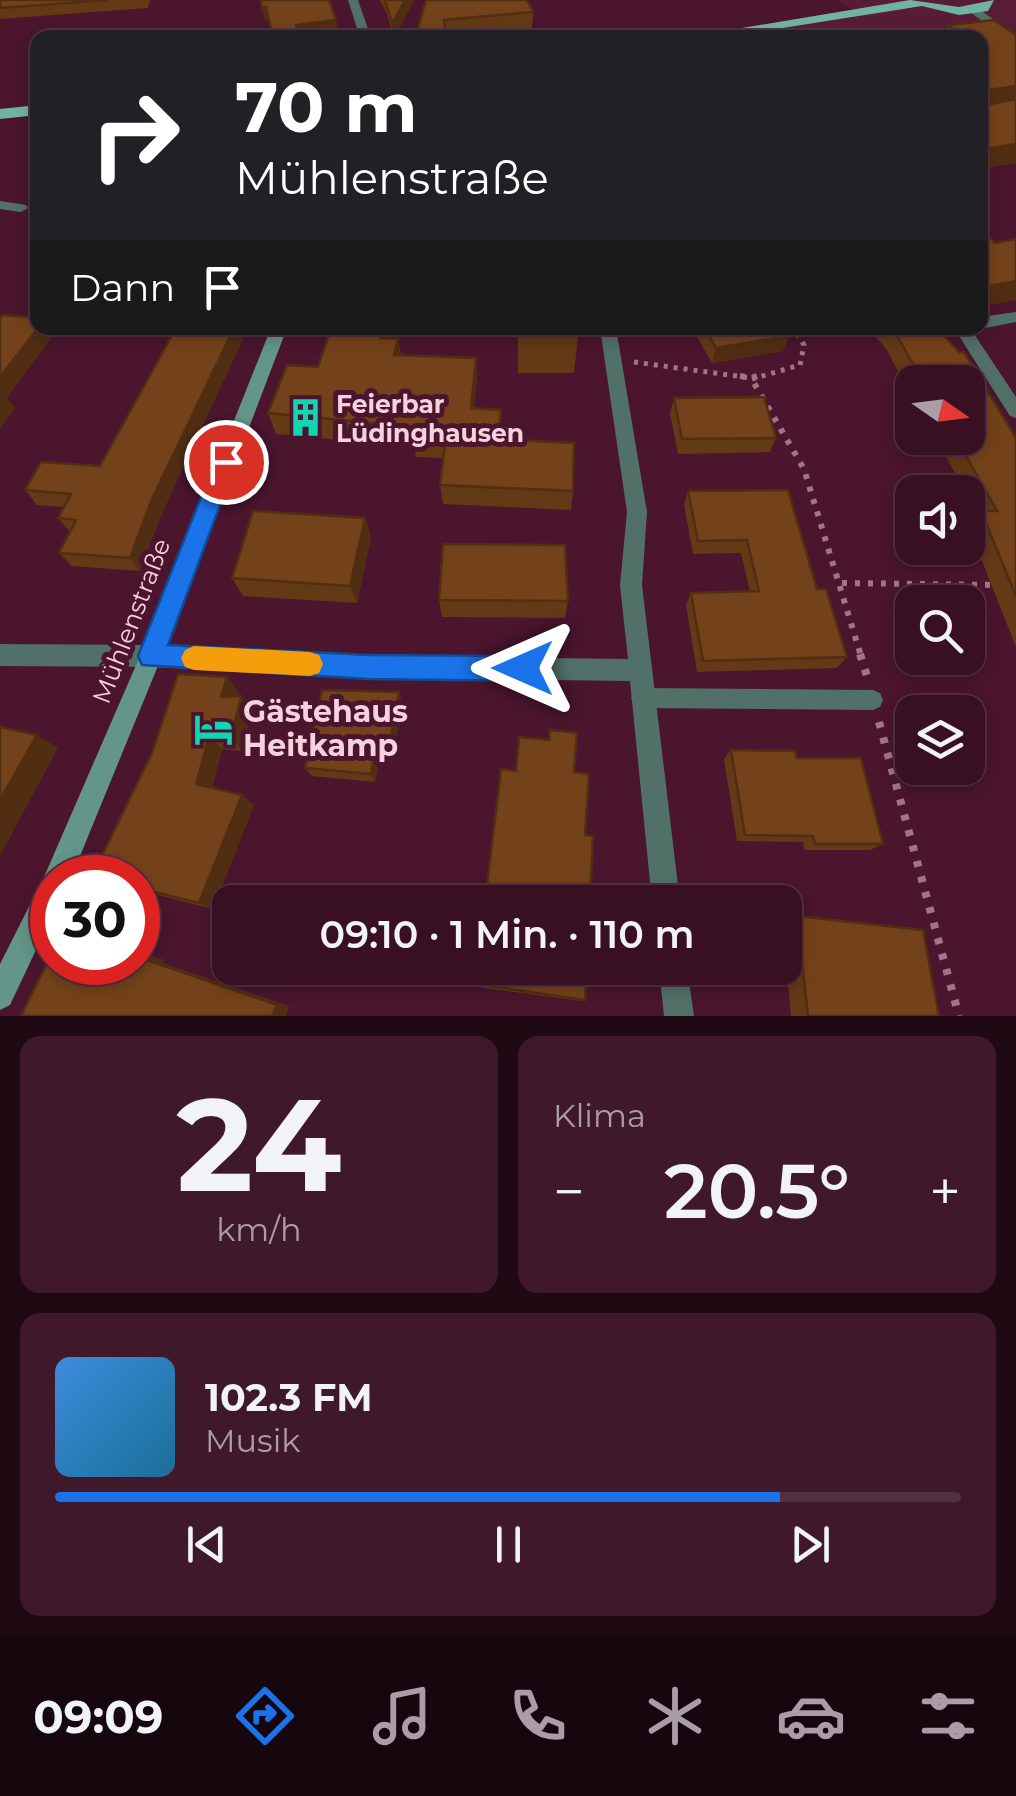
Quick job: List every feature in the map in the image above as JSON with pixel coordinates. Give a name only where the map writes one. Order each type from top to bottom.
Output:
[{"type":"main road","points":[[739,30],[921,1],[948,10],[975,10],[984,8],[988,0]]},
{"type":"main road","points":[[0,114],[30,111]]},
{"type":"street","points":[[353,0],[363,30]]},
{"type":"street","points":[[975,10],[1016,41]]},
{"type":"street","points":[[0,205],[20,208]]},
{"type":"street","points":[[988,322],[1016,317]]},
{"type":"street","name":"Mühlenstraße","points":[[67,855],[151,656],[276,335]]},
{"type":"street","points":[[609,335],[636,512],[630,585],[664,885]]},
{"type":"street","points":[[967,335],[1016,411]]},
{"type":"street","points":[[0,655],[151,656],[369,667],[639,670]]},
{"type":"street","points":[[0,996],[30,933]]},
{"type":"street","points":[[675,985],[679,1016]]},
{"type":"lane","points":[[641,698],[873,700]]},
{"type":"path","points":[[614,360],[751,378],[800,366],[804,345],[798,335]]},
{"type":"path","points":[[751,378],[756,386]]},
{"type":"path","points":[[842,584],[998,585]]},
{"type":"shaded area","points":[[839,0],[1016,0],[1016,110],[988,54],[988,30],[766,30],[861,16]]},
{"type":"building","points":[[0,0],[107,0],[0,8]]},
{"type":"building","points":[[261,0],[329,0],[336,20],[296,25],[298,30],[271,30],[266,7],[262,8]]},
{"type":"building","points":[[385,0],[405,0],[392,23]]},
{"type":"building","points":[[426,0],[527,0],[533,12],[444,20],[445,30],[417,30]]},
{"type":"building","points":[[994,20],[1016,35],[1016,86],[988,90],[988,30],[955,30],[948,25]]},
{"type":"building","points":[[1016,99],[1016,144],[988,149],[988,102]]},
{"type":"building","points":[[988,236],[995,243],[1016,239],[1016,281],[988,286]]},
{"type":"building","points":[[30,317],[33,335],[0,377],[0,318]]},
{"type":"building","points":[[172,335],[231,335],[152,499],[130,558],[59,553],[76,520],[58,518],[71,494],[25,490],[41,462],[100,466]]},
{"type":"building","points":[[329,335],[381,335],[380,338],[398,339],[394,355],[476,358],[471,408],[501,410],[498,439],[574,443],[573,491],[440,485],[446,438],[412,437],[414,427],[268,413],[287,365],[318,367]]},
{"type":"building","points":[[709,335],[789,336],[716,348]]},
{"type":"building","points":[[897,335],[943,335],[959,352],[964,352],[972,365],[913,365]]},
{"type":"building","points":[[985,387],[1016,438],[1016,596],[985,521],[985,511],[997,511],[985,490],[985,475],[977,475],[966,455],[985,455]]},
{"type":"building","points":[[764,397],[776,438],[682,439],[674,398]]},
{"type":"building","points":[[788,490],[817,589],[826,589],[847,657],[703,661],[691,593],[759,591],[747,540],[698,541],[688,491]]},
{"type":"building","points":[[253,511],[365,518],[350,586],[232,578]]},
{"type":"building","points":[[443,544],[565,545],[568,601],[439,600]]},
{"type":"building","points":[[178,674],[227,677],[221,697],[241,696],[231,739],[209,737],[196,784],[242,795],[199,903],[160,893],[160,855],[102,855],[152,753]]},
{"type":"building","points":[[322,690],[399,692],[388,753],[375,752],[371,774],[305,768]]},
{"type":"building","points":[[0,727],[37,735],[0,800]]},
{"type":"building","points":[[550,730],[577,733],[574,772],[589,774],[585,835],[593,836],[591,885],[487,885],[501,769],[516,771],[519,737],[549,740]]},
{"type":"building","points":[[731,750],[795,751],[797,758],[861,758],[883,844],[815,844],[813,836],[745,835]]},
{"type":"building","points":[[802,917],[923,930],[939,1016],[808,1016]]},
{"type":"building","points":[[160,965],[277,1005],[272,1016],[21,1016],[36,985],[160,985]]},
{"type":"building","points":[[482,985],[586,985],[585,1000]]},
{"type":"slow traffic","points":[[194,658],[310,664]]},
{"type":"place","name":"Feierbar Lüdinghausen","points":[[306,418]]},
{"type":"place","name":"Gästehaus Heitkamp","points":[[213,729]]},
{"type":"route","points":[[226,462],[151,656],[369,667],[523,668]]}]
